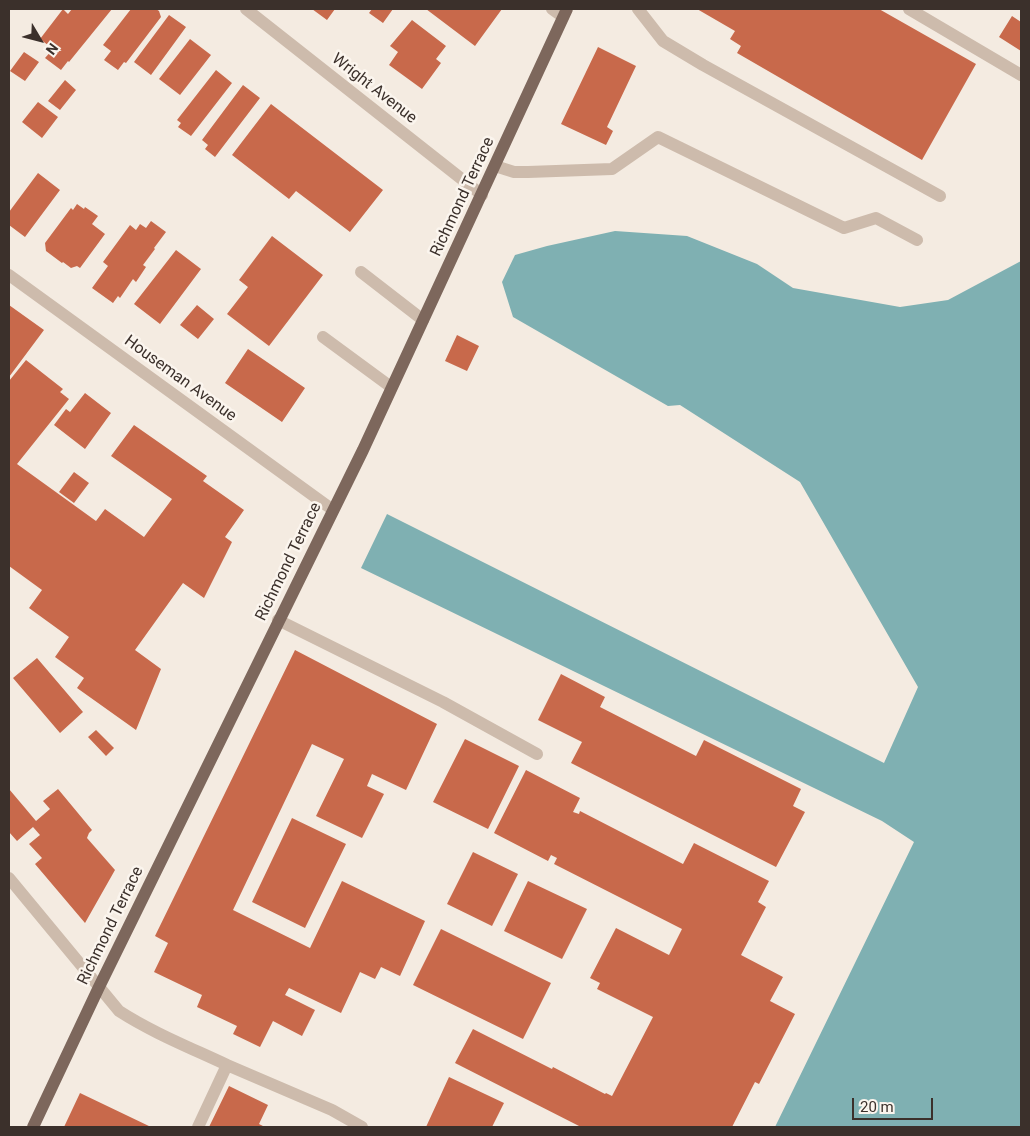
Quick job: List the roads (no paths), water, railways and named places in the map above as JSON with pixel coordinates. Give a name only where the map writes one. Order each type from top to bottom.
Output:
[{"type":"main road","name":"Richmond Terrace","points":[[33,1127],[278,620],[363,450],[565,13]]},
{"type":"street","name":"Wright Avenue","points":[[246,9],[482,195]]},
{"type":"street","points":[[552,9],[565,13]]},
{"type":"street","points":[[638,9],[663,41],[940,196]]},
{"type":"street","points":[[909,9],[1021,74]]},
{"type":"street","points":[[495,166],[514,172],[612,170],[658,137],[844,228],[876,218],[917,240]]},
{"type":"street","points":[[361,272],[423,320]]},
{"type":"street","name":"Houseman Avenue","points":[[9,275],[333,510]]},
{"type":"street","points":[[323,337],[391,388]]},
{"type":"street","points":[[278,620],[443,702],[538,754]]},
{"type":"street","points":[[9,878],[119,1011],[136,1022],[228,1065],[332,1110],[362,1127]]},
{"type":"street","points":[[198,1127],[228,1065]]},
{"type":"water","points":[[615,231],[687,236],[757,264],[793,288],[900,307],[948,300],[1021,261],[1021,1127],[775,1127],[914,842],[882,821],[361,568],[387,514],[884,763],[918,687],[800,482],[680,405],[668,406],[513,317],[502,282],[515,255]]}]
